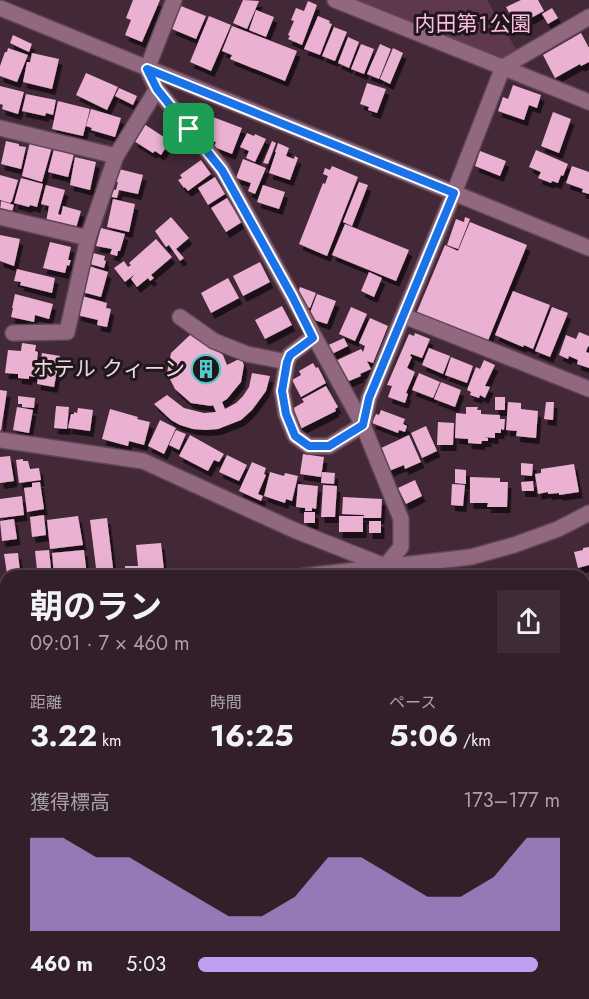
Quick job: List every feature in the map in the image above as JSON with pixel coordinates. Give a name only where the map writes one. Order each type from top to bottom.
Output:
[{"type":"street","points":[[174,0],[147,69],[157,89],[222,170],[363,425],[401,519],[401,547],[384,566]]},
{"type":"street","points":[[335,0],[589,102]]},
{"type":"street","points":[[0,8],[589,248]]},
{"type":"street","points":[[313,338],[290,355],[282,391],[286,414],[295,436],[309,446],[329,446],[363,425],[369,398],[454,193],[503,67],[589,17]]},
{"type":"street","points":[[13,333],[67,332],[88,238],[116,156],[157,89]]},
{"type":"street","points":[[0,128],[116,156]]},
{"type":"street","points":[[0,217],[88,238]]},
{"type":"street","points":[[404,316],[589,390]]},
{"type":"street","points":[[180,317],[214,341],[247,354],[287,362]]},
{"type":"street","points":[[0,440],[143,461],[294,530],[384,566]]},
{"type":"street","points":[[352,570],[471,557],[558,529],[589,513]]},
{"type":"green space","name":"内田第１公園","points":[[344,0],[487,0],[519,54],[503,64]]},
{"type":"building","points":[[133,0],[160,0],[142,42],[125,35],[131,20],[126,18]]},
{"type":"building","points":[[243,0],[259,1],[247,29],[233,23]]},
{"type":"building","points":[[521,0],[538,0],[544,11],[516,26],[506,7]]},
{"type":"building","points":[[308,1],[317,5],[302,45],[288,39],[290,36],[288,35],[296,8],[304,11]]},
{"type":"building","points":[[181,6],[206,16],[196,39],[172,29]]},
{"type":"building","points":[[552,8],[558,18],[548,24],[542,14]]},
{"type":"building","points":[[256,10],[274,17],[266,37],[249,30]]},
{"type":"building","points":[[209,16],[231,25],[211,71],[190,62]]},
{"type":"building","points":[[318,16],[332,24],[320,55],[304,49]]},
{"type":"building","points":[[232,26],[297,51],[285,81],[230,59],[232,55],[222,51]]},
{"type":"building","points":[[334,27],[347,32],[335,61],[322,56]]},
{"type":"building","points":[[581,33],[589,48],[589,62],[581,66],[580,64],[555,78],[543,55]]},
{"type":"building","points":[[13,35],[32,44],[29,52],[10,43]]},
{"type":"building","points":[[348,37],[359,42],[349,68],[338,63]]},
{"type":"building","points":[[361,44],[374,49],[364,74],[351,69]]},
{"type":"building","points":[[380,44],[391,49],[379,79],[367,74]]},
{"type":"building","points":[[8,48],[28,55],[17,82],[0,76],[0,66]]},
{"type":"building","points":[[393,48],[403,53],[390,84],[380,79]]},
{"type":"building","points":[[32,53],[59,59],[52,89],[23,82],[27,62],[30,62]]},
{"type":"building","points":[[86,73],[118,87],[107,110],[76,95]]},
{"type":"building","points":[[367,83],[386,89],[377,113],[360,104]]},
{"type":"building","points":[[513,85],[541,95],[537,108],[529,105],[524,120],[498,111],[503,97],[508,99]]},
{"type":"building","points":[[0,86],[24,92],[18,114],[2,109]]},
{"type":"building","points":[[119,88],[137,96],[133,105],[115,96]]},
{"type":"building","points":[[26,94],[56,100],[53,115],[46,113],[45,116],[22,111]]},
{"type":"building","points":[[58,101],[90,109],[83,136],[52,129]]},
{"type":"building","points":[[91,109],[121,118],[115,137],[91,130],[92,128],[86,126]]},
{"type":"building","points":[[553,112],[571,119],[559,153],[541,146]]},
{"type":"building","points":[[213,117],[242,128],[232,154],[214,147],[216,142],[207,139]]},
{"type":"building","points":[[144,124],[170,141],[161,155],[155,151],[153,153],[134,141]]},
{"type":"building","points":[[247,133],[266,139],[255,162],[246,158],[249,151],[240,147]]},
{"type":"building","points":[[6,141],[26,147],[21,169],[1,164]]},
{"type":"building","points":[[272,141],[276,143],[268,164],[263,163]]},
{"type":"building","points":[[30,142],[52,147],[42,182],[22,176]]},
{"type":"building","points":[[278,143],[289,148],[286,156],[298,158],[290,180],[269,173]]},
{"type":"building","points":[[54,149],[74,154],[68,177],[48,172]]},
{"type":"building","points":[[536,150],[568,164],[558,183],[538,178],[541,172],[529,167]]},
{"type":"building","points":[[480,151],[506,161],[500,176],[475,166]]},
{"type":"building","points":[[75,157],[96,162],[90,190],[70,185]]},
{"type":"building","points":[[243,159],[266,168],[255,194],[248,191],[251,183],[236,178]]},
{"type":"building","points":[[201,160],[211,174],[188,191],[178,180],[182,178],[180,175]]},
{"type":"building","points":[[332,166],[358,177],[327,256],[299,244],[323,183],[325,184],[328,176],[323,174],[325,168],[330,170]]},
{"type":"building","points":[[572,166],[589,172],[589,194],[582,192],[583,189],[566,183]]},
{"type":"building","points":[[119,169],[143,175],[138,194],[119,190],[117,198],[107,196],[109,188],[116,190]]},
{"type":"building","points":[[0,175],[18,180],[10,203],[0,200]]},
{"type":"building","points":[[215,177],[225,194],[208,205],[198,188]]},
{"type":"building","points":[[21,178],[43,184],[37,207],[14,203]]},
{"type":"building","points":[[359,182],[368,185],[352,226],[343,222]]},
{"type":"building","points":[[46,185],[65,190],[58,214],[61,215],[63,206],[81,211],[76,228],[61,226],[62,223],[58,222],[57,225],[46,222],[49,206],[41,204]]},
{"type":"building","points":[[263,185],[285,192],[279,209],[257,202]]},
{"type":"building","points":[[227,198],[242,222],[226,232],[211,208]]},
{"type":"building","points":[[113,199],[135,204],[129,232],[107,227]]},
{"type":"building","points":[[1,201],[14,205],[11,215],[0,211]]},
{"type":"building","points":[[171,217],[189,238],[176,249],[184,258],[180,261],[155,231]]},
{"type":"building","points":[[465,217],[470,219],[458,249],[447,245],[456,219],[464,222]]},
{"type":"building","points":[[470,222],[527,245],[487,343],[416,314],[445,245],[458,251]]},
{"type":"building","points":[[345,224],[409,250],[396,281],[332,255]]},
{"type":"building","points":[[101,228],[125,234],[117,256],[110,254],[112,249],[96,246]]},
{"type":"building","points":[[0,235],[20,239],[14,266],[0,261]]},
{"type":"building","points":[[156,239],[172,257],[151,275],[154,278],[150,281],[148,278],[137,287],[131,279],[135,274],[125,282],[114,268],[124,261],[128,267],[131,265],[129,263]]},
{"type":"building","points":[[50,242],[71,247],[68,260],[71,260],[65,273],[43,268]]},
{"type":"building","points":[[93,253],[105,256],[104,268],[90,264]]},
{"type":"building","points":[[260,262],[270,282],[243,296],[233,276]]},
{"type":"building","points":[[89,266],[108,272],[101,297],[82,292]]},
{"type":"building","points":[[17,269],[55,278],[52,293],[20,285],[21,282],[14,281]]},
{"type":"building","points":[[369,272],[382,278],[374,297],[361,291]]},
{"type":"building","points":[[228,278],[239,298],[211,313],[201,293]]},
{"type":"building","points":[[300,287],[316,293],[310,308],[300,304],[303,298],[297,296]]},
{"type":"building","points":[[513,291],[550,305],[533,349],[495,335]]},
{"type":"building","points":[[15,294],[53,304],[49,319],[35,315],[34,322],[11,317]]},
{"type":"building","points":[[317,294],[336,301],[327,324],[308,318]]},
{"type":"building","points":[[82,296],[107,303],[106,308],[111,309],[107,327],[97,325],[98,320],[77,315]]},
{"type":"building","points":[[282,306],[292,325],[265,339],[255,320]]},
{"type":"building","points":[[351,307],[367,314],[355,341],[339,334]]},
{"type":"building","points":[[552,307],[568,313],[550,357],[535,351]]},
{"type":"building","points":[[370,318],[388,326],[373,363],[367,361],[371,369],[342,384],[331,363],[361,349],[363,352],[365,346],[359,343]]},
{"type":"building","points":[[579,332],[589,336],[589,347],[586,352],[589,353],[589,368],[577,364],[578,360],[569,356],[568,359],[559,355],[566,335],[576,339]]},
{"type":"building","name":"ホテル クィーン","points":[[195,333],[223,355],[227,365],[241,358],[244,365],[241,382],[222,402],[225,409],[243,396],[249,387],[252,373],[270,376],[266,391],[252,410],[241,420],[218,429],[193,429],[180,425],[154,404],[167,395],[184,408],[204,413],[216,412],[213,405],[191,403],[175,389],[167,373],[171,353]]},
{"type":"building","points":[[415,333],[430,339],[422,358],[411,354],[410,356],[412,357],[407,368],[415,372],[406,393],[408,394],[405,403],[388,397],[392,386],[387,385],[409,334],[414,336]]},
{"type":"building","points":[[344,338],[348,346],[328,356],[324,347]]},
{"type":"building","points":[[22,343],[36,345],[35,351],[38,352],[35,377],[29,376],[29,379],[18,378],[18,374],[5,373],[8,350],[21,351]]},
{"type":"building","points":[[429,348],[450,356],[443,374],[422,365]]},
{"type":"building","points":[[42,353],[60,356],[54,387],[37,384]]},
{"type":"building","points":[[451,357],[473,366],[467,383],[445,375]]},
{"type":"building","points":[[484,360],[495,365],[485,386],[490,387],[485,398],[480,395],[479,398],[470,395],[471,392],[467,390],[476,367],[480,369]]},
{"type":"building","points":[[313,363],[316,368],[318,367],[326,383],[301,397],[292,380],[301,375],[299,371]]},
{"type":"building","points":[[419,373],[440,382],[433,398],[412,390]]},
{"type":"building","points":[[441,382],[461,390],[455,407],[434,399]]},
{"type":"building","points":[[326,386],[338,407],[336,411],[298,430],[290,410],[304,402],[302,399]]},
{"type":"building","points":[[0,390],[7,391],[1,431],[0,430]]},
{"type":"building","points":[[18,396],[35,398],[34,408],[22,407],[22,404],[18,404]]},
{"type":"building","points":[[495,397],[505,397],[505,410],[495,410]]},
{"type":"building","points":[[508,402],[521,403],[521,409],[538,411],[536,438],[516,436],[517,431],[506,430]]},
{"type":"building","points":[[546,402],[554,402],[553,420],[544,419]]},
{"type":"building","points":[[56,406],[69,407],[67,429],[54,428]]},
{"type":"building","points":[[17,407],[33,410],[29,433],[13,430]]},
{"type":"building","points":[[466,407],[478,407],[477,410],[481,410],[481,414],[500,415],[500,419],[505,419],[504,430],[501,429],[501,433],[495,433],[495,438],[484,437],[488,438],[488,441],[482,441],[481,444],[468,443],[468,439],[455,438],[456,413],[466,414]]},
{"type":"building","points":[[78,408],[93,410],[90,431],[68,428],[71,414],[77,413]]},
{"type":"building","points":[[110,409],[150,422],[144,445],[129,441],[128,446],[102,439]]},
{"type":"building","points":[[381,410],[405,419],[403,424],[407,426],[405,432],[399,430],[398,433],[372,423],[376,414],[379,415]]},
{"type":"building","points":[[160,420],[176,428],[164,454],[148,446]]},
{"type":"building","points":[[438,422],[454,423],[453,445],[437,445]]},
{"type":"building","points":[[426,426],[437,451],[422,458],[411,433]]},
{"type":"building","points":[[176,430],[186,434],[179,450],[169,445]]},
{"type":"building","points":[[190,435],[224,454],[219,462],[214,460],[208,471],[179,456]]},
{"type":"building","points":[[409,435],[421,462],[405,469],[404,465],[389,471],[379,449]]},
{"type":"building","points":[[303,454],[324,457],[321,477],[300,474]]},
{"type":"building","points":[[227,455],[247,465],[239,481],[219,472]]},
{"type":"building","points":[[10,456],[14,481],[0,483],[0,457]]},
{"type":"building","points":[[23,459],[23,461],[28,461],[30,469],[39,468],[41,480],[19,483],[16,460]]},
{"type":"building","points":[[252,462],[266,468],[264,474],[266,475],[258,494],[263,496],[261,501],[239,491]]},
{"type":"building","points":[[521,463],[533,464],[532,476],[521,475]]},
{"type":"building","points":[[574,464],[579,492],[559,495],[559,493],[548,494],[548,492],[538,494],[535,474],[541,473],[541,469]]},
{"type":"building","points":[[455,469],[466,470],[466,484],[455,483]]},
{"type":"building","points":[[270,472],[284,476],[285,473],[298,476],[292,501],[286,499],[285,503],[264,496]]},
{"type":"building","points":[[322,472],[335,473],[334,484],[321,483]]},
{"type":"building","points":[[470,477],[500,478],[500,482],[508,482],[507,507],[487,507],[488,503],[470,503]]},
{"type":"building","points":[[415,480],[422,496],[406,504],[398,488]]},
{"type":"building","points":[[533,481],[534,491],[522,491],[521,482]]},
{"type":"building","points":[[40,482],[44,509],[27,512],[24,488],[32,487],[32,483]]},
{"type":"building","points":[[298,484],[318,486],[316,509],[305,511],[305,508],[296,507]]},
{"type":"building","points":[[452,484],[465,485],[463,506],[451,505]]},
{"type":"building","points":[[323,485],[337,486],[335,517],[321,517]]},
{"type":"building","points":[[22,496],[24,515],[0,518],[0,499]]},
{"type":"building","points":[[343,497],[382,499],[381,518],[363,518],[364,515],[342,514]]},
{"type":"building","points":[[304,512],[315,512],[315,523],[304,523]]},
{"type":"building","points":[[44,515],[46,535],[32,537],[30,517]]},
{"type":"building","points":[[78,516],[83,545],[50,549],[47,520]]},
{"type":"building","points":[[339,516],[363,516],[363,532],[339,532]]},
{"type":"building","points":[[107,518],[113,570],[96,570],[90,520]]},
{"type":"building","points":[[14,519],[17,539],[2,541],[0,521]]},
{"type":"building","points":[[369,521],[381,521],[381,533],[369,533]]},
{"type":"building","points":[[161,543],[164,570],[125,570],[125,566],[138,566],[136,545]]},
{"type":"building","points":[[589,547],[589,565],[578,568],[574,552]]},
{"type":"building","points":[[49,550],[51,568],[37,570],[35,551]]},
{"type":"building","points":[[84,550],[86,570],[53,570],[52,553]]},
{"type":"building","points":[[18,553],[20,570],[6,570],[4,554]]},
{"type":"place","name":"ホテル クィーン","points":[[206,369]]},
{"type":"route","points":[[147,69],[454,193],[369,398],[363,425],[329,446],[309,446],[295,436],[284,405],[282,391],[290,355],[313,338],[222,170],[189,129],[157,89],[147,69]]}]
